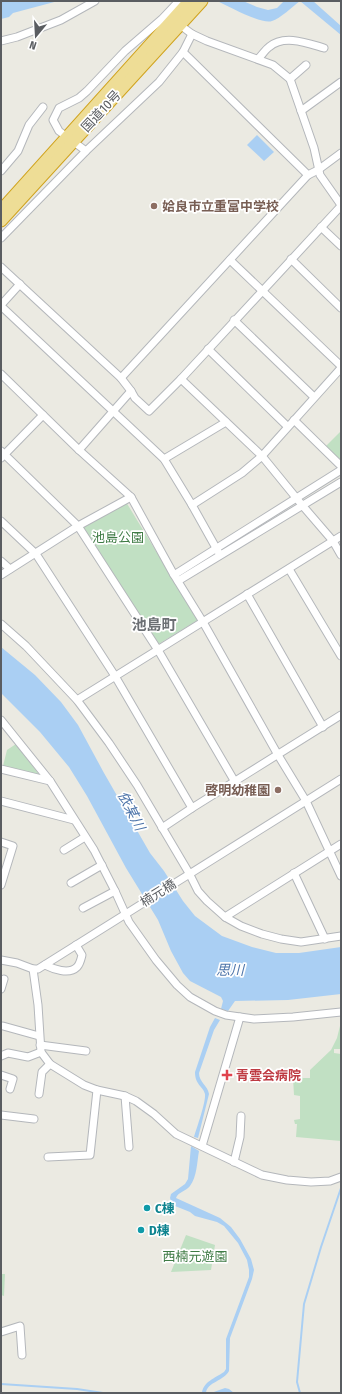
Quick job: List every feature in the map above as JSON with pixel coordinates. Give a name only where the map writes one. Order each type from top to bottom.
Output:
[{"type":"highway","name":"国道10号","points":[[1,221],[189,1]]},
{"type":"highway","name":"国道10号","points":[[1,210],[202,1]]},
{"type":"street","points":[[1,41],[17,37],[61,20],[95,1]]},
{"type":"street","points":[[86,151],[59,131],[53,120],[59,108],[79,98],[87,91],[125,51],[162,20],[179,1]]},
{"type":"street","points":[[1,267],[121,378],[131,390],[135,398],[149,411],[341,205],[331,193],[320,175],[314,148],[290,79],[273,65],[192,34],[180,25]]},
{"type":"street","points":[[1,238],[86,151],[159,82],[183,52],[192,34]]},
{"type":"street","points":[[258,59],[269,46],[288,40],[301,41],[324,48]]},
{"type":"street","points":[[183,52],[308,174]]},
{"type":"street","points":[[290,79],[306,65]]},
{"type":"street","points":[[300,111],[341,82]]},
{"type":"street","points":[[3,166],[18,151],[29,125],[43,107]]},
{"type":"street","points":[[121,378],[308,174],[318,170],[341,153]]},
{"type":"street","points":[[321,227],[341,246]]},
{"type":"street","points":[[291,259],[341,308]]},
{"type":"street","points":[[192,505],[242,473],[262,456],[287,426],[341,367],[230,260]]},
{"type":"street","points":[[20,284],[1,306],[164,459],[218,552]]},
{"type":"street","points":[[234,320],[314,397]]},
{"type":"street","points":[[208,348],[287,426]]},
{"type":"street","points":[[1,374],[79,450],[131,496],[176,578],[306,801],[341,876]]},
{"type":"street","points":[[180,379],[262,456],[333,541],[341,555]]},
{"type":"street","points":[[79,450],[131,390]]},
{"type":"street","points":[[43,415],[2,454],[78,526],[158,650],[234,782]]},
{"type":"street","points":[[294,420],[341,466]]},
{"type":"street","points":[[164,459],[226,422]]},
{"type":"street","points":[[218,552],[341,470]]},
{"type":"street","points":[[176,578],[218,552],[341,482]]},
{"type":"street","points":[[1,575],[78,526],[131,496]]},
{"type":"street","points":[[1,521],[36,554],[115,676],[192,808]]},
{"type":"street","points":[[77,700],[341,536]]},
{"type":"street","points":[[1,561],[10,570]]},
{"type":"street","points":[[289,569],[341,656]]},
{"type":"street","points":[[247,594],[323,727]]},
{"type":"street","points":[[1,624],[26,646],[77,700],[137,785],[187,875],[207,901],[225,917],[241,926],[281,939],[301,942],[341,936]]},
{"type":"street","points":[[162,828],[341,715]]},
{"type":"street","points":[[1,720],[50,781],[102,865],[152,955],[177,985],[190,997],[215,1011],[240,1018],[254,1019],[293,1017],[341,1012]]},
{"type":"street","points":[[1,769],[50,781]]},
{"type":"street","name":"楠元橋","points":[[33,969],[38,969],[45,965],[341,779]]},
{"type":"street","points":[[1,801],[74,820]]},
{"type":"street","points":[[64,850],[86,838]]},
{"type":"street","points":[[1,842],[13,846],[1,885]]},
{"type":"street","points":[[225,917],[341,844]]},
{"type":"street","points":[[72,883],[102,865]]},
{"type":"street","points":[[294,873],[325,939]]},
{"type":"street","points":[[84,908],[116,891]]},
{"type":"street","points":[[45,965],[52,969],[61,970],[73,970],[78,967],[82,955],[76,945]]},
{"type":"street","points":[[1,960],[17,963],[33,969],[38,1005],[41,1049],[50,1064],[84,1085],[97,1090],[126,1096],[136,1101],[154,1114],[176,1134],[262,1175],[280,1179],[319,1182],[341,1177]]},
{"type":"street","points":[[1,989],[4,979]]},
{"type":"street","points":[[202,1146],[240,1018]]},
{"type":"street","points":[[3,1026],[40,1036]]},
{"type":"street","points":[[1,1056],[8,1053],[28,1057],[41,1049],[86,1051]]},
{"type":"street","points":[[39,1094],[42,1072],[50,1064]]},
{"type":"street","points":[[1,1075],[13,1079],[10,1089]]},
{"type":"street","points":[[48,1157],[90,1155],[97,1090]]},
{"type":"street","points":[[126,1096],[129,1147]]},
{"type":"street","points":[[1,1115],[34,1119]]},
{"type":"street","points":[[234,1162],[240,1136],[241,1116]]},
{"type":"street","points":[[1,1332],[20,1326],[22,1355]]},
{"type":"green space","points":[[341,431],[341,467],[324,448]]},
{"type":"green space","name":"池島公園","points":[[126,502],[198,620],[157,645],[83,528]]},
{"type":"green space","points":[[16,744],[41,777],[3,766],[7,750]]},
{"type":"green space","points":[[341,1022],[341,1049],[334,1049],[334,1053],[341,1054],[341,1141],[296,1137],[297,1124],[295,1124],[294,1120],[300,1119],[300,1096],[294,1095],[293,1078],[310,1078],[310,1070],[331,1050],[337,1038]]},
{"type":"green space","name":"西楠元遊園","points":[[186,1235],[215,1245],[211,1270],[171,1272]]},
{"type":"green space","points":[[1,1274],[5,1274],[4,1296],[1,1295]]},
{"type":"water","points":[[1,1],[58,1],[13,13],[9,17],[1,19]]},
{"type":"water","points":[[217,1],[243,1],[268,10],[277,8],[284,1],[300,1],[279,18],[272,21],[267,21],[253,18]]},
{"type":"water","points":[[300,1],[313,1],[341,26],[341,35]]},
{"type":"water","points":[[257,135],[274,152],[264,161],[247,145]]},
{"type":"water","name":"思川","points":[[1,647],[35,675],[61,702],[78,725],[150,853],[195,916],[222,936],[252,947],[276,953],[299,953],[341,947],[341,994],[288,1000],[235,1001],[228,1011],[221,1009],[223,1001],[221,997],[190,981],[183,973],[171,951],[158,920],[126,868],[87,796],[69,767],[40,732],[1,693]]},
{"type":"water","points":[[215,1018],[220,1020],[214,1030],[199,1073],[200,1079],[209,1094],[198,1138],[194,1137],[203,1108],[205,1094],[196,1080],[195,1072],[210,1027]]},
{"type":"water","points":[[191,1146],[199,1151],[195,1174],[190,1186],[178,1194],[176,1198],[220,1218],[231,1227],[240,1239],[251,1259],[254,1270],[230,1338],[229,1371],[209,1386],[206,1393],[202,1393],[207,1383],[224,1372],[226,1369],[226,1339],[249,1277],[249,1270],[247,1260],[238,1243],[224,1226],[217,1222],[195,1216],[190,1212],[175,1206],[171,1201],[171,1194],[185,1184],[188,1179]]},
{"type":"water","points":[[225,1388],[234,1393],[211,1393]]},
{"type":"waterway","points":[[300,1393],[297,1382],[304,1304],[341,1188]]},
{"type":"waterway","points":[[1,1384],[77,1389],[103,1393]]},
{"type":"place","name":"姶良市立重富中学校","points":[[154,206]]},
{"type":"place","name":"啓明幼稚園","points":[[278,790]]},
{"type":"place","name":"青雲会病院","points":[[227,1075]]},
{"type":"place","name":"C棟","points":[[147,1208]]},
{"type":"place","name":"D棟","points":[[141,1230]]},
{"type":"district","name":"池島町","points":[[154,625]]},
{"type":"water label","name":"依某川","points":[[131,811]]}]
